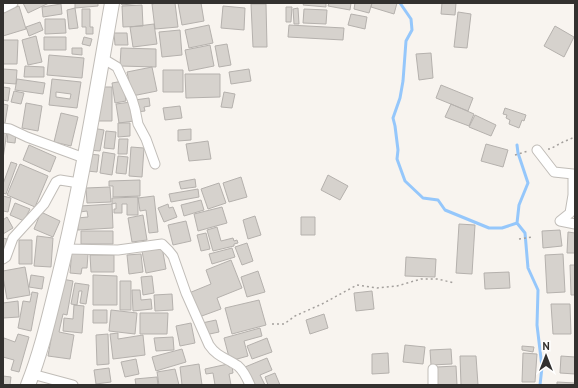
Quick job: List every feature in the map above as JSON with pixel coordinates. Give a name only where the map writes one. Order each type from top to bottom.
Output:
[{"type":"main road","points":[[30,380],[44,339],[66,248],[112,3]]},
{"type":"street","points":[[3,8],[13,3]]},
{"type":"street","points":[[102,58],[117,67],[136,109],[138,124],[146,139],[155,164]]},
{"type":"street","points":[[3,128],[10,129],[27,137],[84,158]]},
{"type":"street","points":[[538,150],[554,172],[572,174],[570,212],[560,220],[575,224]]},
{"type":"street","points":[[3,258],[6,257],[13,238],[44,204],[56,182],[60,180],[79,183]]},
{"type":"street","points":[[66,248],[118,250],[162,244],[173,256],[186,293],[209,345],[214,352],[238,366],[243,371],[250,385]]},
{"type":"street","points":[[432,385],[433,369]]},
{"type":"street","points":[[30,380],[73,385]]},
{"type":"path","points":[[515,155],[527,151],[550,149],[575,137]]},
{"type":"path","points":[[519,239],[533,237]]},
{"type":"path","points":[[272,324],[284,324],[294,316],[322,304],[357,285],[377,288],[396,286],[421,280],[438,280],[454,283]]},
{"type":"building","points":[[23,3],[49,3],[28,13]]},
{"type":"building","points":[[75,3],[98,3],[98,6],[75,8]]},
{"type":"building","points":[[121,3],[141,3],[122,5]]},
{"type":"building","points":[[175,3],[178,27],[155,29],[152,4]]},
{"type":"building","points":[[178,3],[201,3],[204,21],[182,25]]},
{"type":"building","points":[[304,3],[326,3],[326,7],[303,5]]},
{"type":"building","points":[[329,3],[351,3],[350,10],[328,6]]},
{"type":"building","points":[[355,3],[372,3],[369,13],[354,9]]},
{"type":"building","points":[[372,3],[397,3],[394,14],[371,7]]},
{"type":"building","points":[[442,3],[456,3],[455,15],[441,14]]},
{"type":"building","points":[[61,4],[62,14],[43,17],[42,7]]},
{"type":"building","points":[[251,4],[266,4],[267,47],[253,47]]},
{"type":"building","points":[[142,5],[143,26],[123,27],[122,6]]},
{"type":"building","points":[[19,6],[26,29],[3,36],[3,11]]},
{"type":"building","points":[[223,6],[245,8],[244,30],[221,28]]},
{"type":"building","points":[[286,7],[292,7],[291,22],[286,22]]},
{"type":"building","points":[[75,8],[78,28],[69,29],[67,10]]},
{"type":"building","points":[[298,8],[299,24],[294,24],[293,9]]},
{"type":"building","points":[[82,9],[90,9],[90,27],[93,27],[93,34],[86,34],[86,27],[82,27]]},
{"type":"building","points":[[304,9],[327,10],[326,24],[303,23]]},
{"type":"building","points":[[458,12],[471,14],[467,48],[454,47]]},
{"type":"building","points":[[351,14],[367,17],[365,29],[348,25]]},
{"type":"building","points":[[45,19],[65,19],[66,33],[45,34]]},
{"type":"building","points":[[40,22],[43,30],[29,36],[26,27]]},
{"type":"building","points":[[154,24],[157,44],[133,47],[130,27]]},
{"type":"building","points":[[209,25],[213,43],[189,48],[185,30]]},
{"type":"building","points":[[289,25],[344,28],[343,40],[288,37]]},
{"type":"building","points":[[555,26],[574,37],[564,57],[544,46]]},
{"type":"building","points":[[180,30],[182,55],[162,57],[159,32]]},
{"type":"building","points":[[114,33],[127,33],[128,45],[115,45]]},
{"type":"building","points":[[36,36],[42,62],[28,65],[22,40]]},
{"type":"building","points":[[44,37],[66,37],[66,50],[44,50]]},
{"type":"building","points":[[84,37],[92,39],[90,46],[82,44]]},
{"type":"building","points":[[3,40],[18,40],[17,64],[3,64]]},
{"type":"building","points":[[227,44],[231,65],[219,67],[215,46]]},
{"type":"building","points":[[210,45],[214,66],[189,71],[185,50]]},
{"type":"building","points":[[72,48],[82,48],[82,55],[72,54]]},
{"type":"building","points":[[121,48],[156,49],[156,67],[120,66]]},
{"type":"building","points":[[431,53],[433,78],[419,80],[416,54]]},
{"type":"building","points":[[49,55],[84,58],[82,78],[47,75]]},
{"type":"building","points":[[25,66],[44,67],[44,77],[24,77]]},
{"type":"building","points":[[152,67],[157,91],[132,96],[127,72]]},
{"type":"building","points":[[3,69],[17,70],[16,84],[3,83]]},
{"type":"building","points":[[249,69],[251,81],[231,84],[229,72]]},
{"type":"building","points":[[163,70],[183,70],[183,92],[163,92]]},
{"type":"building","points":[[185,74],[220,74],[220,97],[186,98]]},
{"type":"building","points":[[17,79],[45,83],[43,94],[15,90]]},
{"type":"building","points":[[52,79],[81,82],[77,108],[49,105]],"holes":[[[56,92],[71,94],[70,99],[56,97]]]},
{"type":"building","points":[[123,81],[126,101],[115,103],[112,83]]},
{"type":"building","points":[[441,85],[473,98],[468,111],[436,98]]},
{"type":"building","points":[[3,87],[10,88],[8,101],[3,100]]},
{"type":"building","points":[[98,87],[112,87],[112,121],[98,121]]},
{"type":"building","points":[[14,91],[24,93],[21,104],[11,102]]},
{"type":"building","points":[[224,92],[235,94],[232,108],[221,107]]},
{"type":"building","points":[[149,98],[150,106],[144,107],[145,111],[137,112],[135,100]]},
{"type":"building","points":[[131,102],[134,121],[119,123],[116,104]]},
{"type":"building","points":[[26,103],[42,106],[38,131],[22,128]]},
{"type":"building","points":[[3,104],[8,105],[5,123],[3,122]]},
{"type":"building","points":[[451,104],[474,114],[469,126],[445,117]]},
{"type":"building","points":[[180,106],[182,118],[165,120],[163,108]]},
{"type":"building","points":[[505,108],[526,115],[519,128],[509,124],[510,120],[506,118],[507,115],[503,114]]},
{"type":"building","points":[[61,113],[78,117],[71,146],[54,142]]},
{"type":"building","points":[[475,115],[496,125],[491,136],[469,127]]},
{"type":"building","points":[[118,123],[130,123],[130,136],[118,137]]},
{"type":"building","points":[[92,128],[104,130],[100,151],[88,150]]},
{"type":"building","points":[[191,129],[191,140],[178,141],[178,130]]},
{"type":"building","points":[[3,130],[7,131],[3,159]]},
{"type":"building","points":[[106,131],[116,132],[114,149],[104,148]]},
{"type":"building","points":[[8,132],[16,133],[15,143],[7,142]]},
{"type":"building","points":[[119,139],[128,139],[127,154],[118,154]]},
{"type":"building","points":[[208,141],[211,159],[189,161],[186,144]]},
{"type":"building","points":[[486,144],[508,150],[503,167],[481,161]]},
{"type":"building","points":[[29,145],[56,157],[50,172],[23,160]]},
{"type":"building","points":[[131,147],[144,148],[142,177],[129,176]]},
{"type":"building","points":[[103,152],[115,154],[112,175],[100,173]]},
{"type":"building","points":[[89,154],[99,155],[97,172],[87,171]]},
{"type":"building","points":[[118,156],[128,157],[126,174],[116,173]]},
{"type":"building","points":[[11,162],[17,164],[6,194],[3,193],[3,184]]},
{"type":"building","points":[[20,164],[48,176],[35,207],[7,195]]},
{"type":"building","points":[[328,175],[348,186],[340,200],[321,190]]},
{"type":"building","points":[[241,177],[247,197],[229,202],[223,183]]},
{"type":"building","points":[[195,179],[196,187],[181,189],[179,182]]},
{"type":"building","points":[[140,180],[140,196],[113,197],[113,186],[109,186],[109,181]]},
{"type":"building","points":[[219,183],[226,203],[208,209],[201,189]]},
{"type":"building","points":[[110,187],[111,202],[87,203],[86,188]]},
{"type":"building","points":[[198,189],[199,197],[171,202],[169,194]]},
{"type":"building","points":[[3,196],[11,198],[8,212],[3,211]]},
{"type":"building","points":[[154,196],[158,232],[149,233],[146,210],[140,211],[138,198]]},
{"type":"building","points":[[138,197],[138,215],[127,215],[127,204],[122,204],[122,213],[114,213],[116,203],[112,204],[112,198]]},
{"type":"building","points":[[201,200],[204,210],[184,216],[181,205]]},
{"type":"building","points":[[15,203],[30,209],[24,221],[10,215]]},
{"type":"building","points":[[112,204],[113,228],[78,230],[77,218],[88,217],[87,211],[80,212],[80,206]]},
{"type":"building","points":[[168,204],[169,208],[173,207],[177,217],[164,222],[158,208]]},
{"type":"building","points":[[222,207],[227,223],[198,231],[194,214]]},
{"type":"building","points":[[41,212],[60,221],[53,237],[34,229]]},
{"type":"building","points":[[143,215],[147,240],[132,242],[128,218]]},
{"type":"building","points":[[255,216],[261,235],[248,239],[243,220]]},
{"type":"building","points":[[7,217],[13,228],[3,234],[3,220]]},
{"type":"building","points":[[301,217],[315,217],[315,235],[301,235]]},
{"type":"building","points":[[186,221],[191,241],[173,245],[168,225]]},
{"type":"building","points":[[459,224],[475,225],[472,274],[456,273]]},
{"type":"building","points":[[217,227],[221,241],[233,238],[234,241],[237,240],[238,243],[234,244],[234,246],[213,251],[207,230]]},
{"type":"building","points":[[560,230],[562,246],[543,248],[542,231]]},
{"type":"building","points":[[81,231],[113,231],[113,244],[81,244]]},
{"type":"building","points":[[568,232],[575,233],[575,253],[567,253]]},
{"type":"building","points":[[206,233],[210,249],[201,251],[197,235]]},
{"type":"building","points":[[37,236],[53,238],[51,267],[34,266]]},
{"type":"building","points":[[3,238],[7,239],[5,250],[3,249]]},
{"type":"building","points":[[19,240],[32,240],[32,264],[19,264]]},
{"type":"building","points":[[247,243],[253,261],[242,265],[235,247]]},
{"type":"building","points":[[162,247],[166,269],[146,273],[142,251]]},
{"type":"building","points":[[232,248],[235,257],[212,264],[209,254]]},
{"type":"building","points":[[72,249],[84,250],[84,254],[88,254],[87,268],[82,268],[81,274],[70,273]]},
{"type":"building","points":[[141,254],[143,272],[129,274],[127,255]]},
{"type":"building","points":[[563,254],[565,292],[547,293],[545,255]]},
{"type":"building","points":[[90,255],[114,255],[114,272],[91,272]]},
{"type":"building","points":[[406,257],[436,259],[435,277],[405,276]]},
{"type":"building","points":[[231,260],[242,288],[217,298],[221,309],[199,317],[189,293],[211,284],[206,270]]},
{"type":"building","points":[[570,265],[575,265],[575,295],[571,295]]},
{"type":"building","points":[[25,267],[30,295],[7,299],[3,271]]},
{"type":"building","points":[[258,271],[265,292],[247,297],[241,277]]},
{"type":"building","points":[[509,272],[510,288],[485,289],[484,273]]},
{"type":"building","points":[[31,275],[44,277],[42,289],[29,287]]},
{"type":"building","points":[[93,275],[117,276],[117,305],[93,305]]},
{"type":"building","points":[[152,276],[154,293],[143,295],[141,277]]},
{"type":"building","points":[[62,279],[73,281],[67,315],[63,314],[59,332],[74,335],[70,359],[48,356]]},
{"type":"building","points":[[120,281],[131,281],[131,310],[120,310]]},
{"type":"building","points":[[75,283],[89,285],[86,304],[80,303],[82,291],[79,291],[77,305],[71,304]]},
{"type":"building","points":[[132,290],[140,290],[141,300],[151,299],[152,309],[133,311]]},
{"type":"building","points":[[372,291],[374,309],[356,311],[354,293]]},
{"type":"building","points":[[32,292],[38,293],[31,331],[18,328],[23,301],[30,302]]},
{"type":"building","points":[[172,294],[173,310],[155,311],[154,295]]},
{"type":"building","points":[[259,300],[266,325],[232,334],[225,308]]},
{"type":"building","points":[[18,301],[19,317],[3,318],[3,303]]},
{"type":"building","points":[[551,304],[570,304],[571,334],[553,334]]},
{"type":"building","points":[[74,305],[84,306],[82,333],[63,331],[64,318],[73,319]]},
{"type":"building","points":[[93,310],[107,310],[107,323],[93,323]]},
{"type":"building","points":[[111,310],[137,313],[135,334],[109,331]]},
{"type":"building","points":[[140,313],[168,313],[167,334],[140,334]]},
{"type":"building","points":[[324,314],[328,328],[310,334],[306,320]]},
{"type":"building","points":[[216,320],[219,332],[205,335],[202,323]]},
{"type":"building","points":[[191,323],[195,343],[180,346],[176,326]]},
{"type":"building","points":[[260,328],[262,336],[244,341],[248,356],[230,361],[224,338]]},
{"type":"building","points":[[118,333],[118,339],[143,335],[145,355],[113,359],[110,334]]},
{"type":"building","points":[[18,334],[29,337],[19,372],[11,370],[14,360],[3,357],[4,338],[15,342]]},
{"type":"building","points":[[108,334],[109,364],[97,365],[96,335]]},
{"type":"building","points":[[173,337],[174,350],[156,351],[154,338]]},
{"type":"building","points":[[267,338],[272,352],[252,359],[247,346]]},
{"type":"building","points":[[405,345],[425,347],[423,364],[403,362]]},
{"type":"building","points":[[522,346],[534,347],[533,352],[522,350]]},
{"type":"building","points":[[182,349],[186,362],[156,371],[152,357]]},
{"type":"building","points":[[451,349],[452,364],[431,365],[430,350]]},
{"type":"building","points":[[388,353],[389,373],[372,374],[372,354]]},
{"type":"building","points":[[523,353],[537,354],[535,382],[522,382]]},
{"type":"building","points":[[460,356],[476,356],[478,385],[461,385]]},
{"type":"building","points":[[561,356],[575,357],[575,374],[560,373]]},
{"type":"building","points":[[267,358],[272,370],[260,375],[265,385],[252,385],[245,367]]},
{"type":"building","points":[[136,359],[139,374],[125,377],[121,362]]},
{"type":"building","points":[[199,364],[202,385],[182,385],[180,367]]},
{"type":"building","points":[[228,364],[229,367],[232,366],[233,373],[229,374],[231,385],[215,385],[213,373],[206,374],[205,369]]},
{"type":"building","points":[[456,366],[457,385],[437,385],[437,367]]},
{"type":"building","points":[[109,368],[111,382],[96,384],[94,370]]},
{"type":"building","points":[[175,369],[179,385],[159,385],[157,372]]},
{"type":"building","points":[[275,373],[280,385],[268,385],[265,377]]},
{"type":"building","points":[[3,376],[11,377],[10,385],[3,385]]},
{"type":"building","points":[[157,377],[158,385],[136,385],[135,379]]},
{"type":"building","points":[[557,382],[575,383],[575,385],[557,385]]},
{"type":"waterway","points":[[400,3],[411,19],[412,30],[406,41],[403,81],[400,98],[393,118],[398,150],[397,159],[405,181],[423,198],[438,200],[445,210],[489,228],[502,228],[517,223]]},
{"type":"waterway","points":[[517,145],[518,153],[528,183],[519,205],[517,223],[525,233],[528,268],[538,290],[537,325],[542,367],[540,385]]}]
